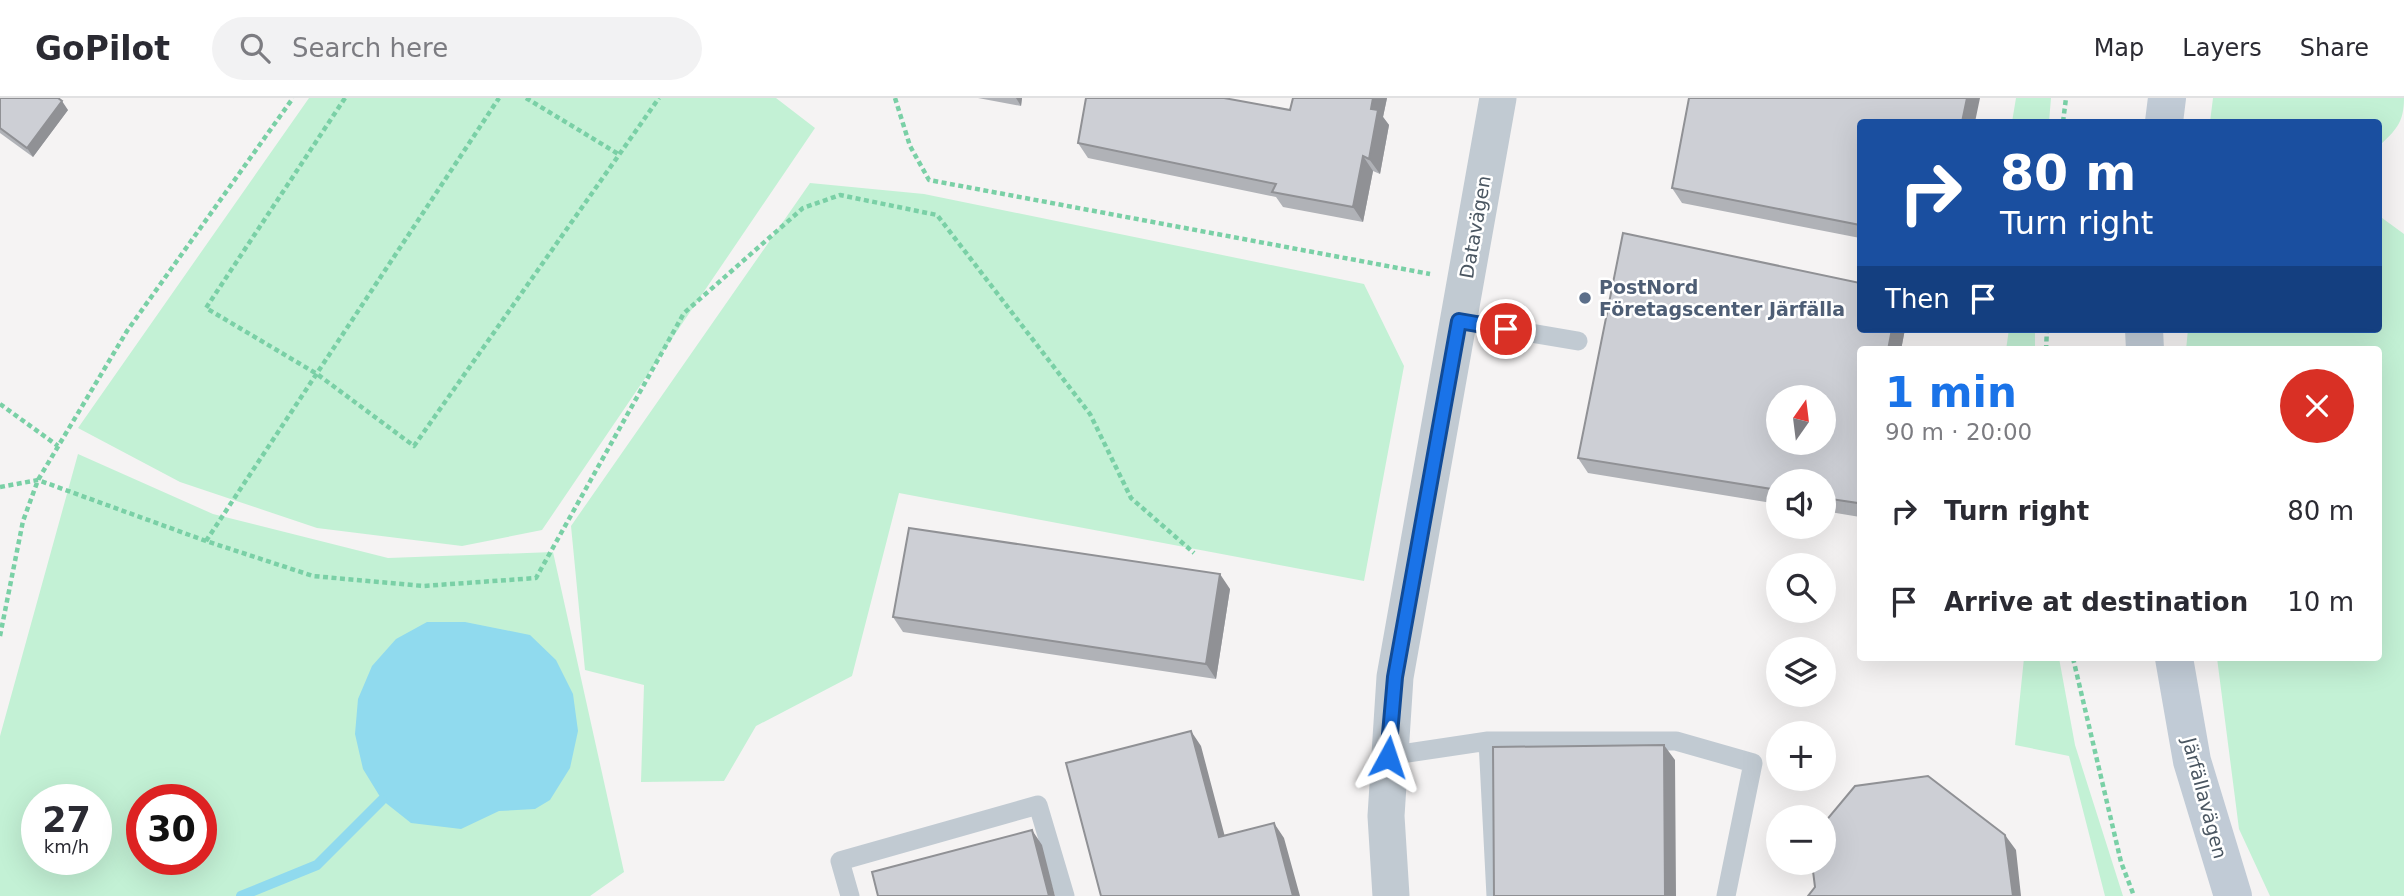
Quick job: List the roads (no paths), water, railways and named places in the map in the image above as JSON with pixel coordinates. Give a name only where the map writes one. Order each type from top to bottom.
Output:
[{"type":"street","name":"Datavägen","points":[[1391,896],[1386,816],[1395,677],[1497,98]]},
{"type":"street","points":[[2164,119],[2168,98]]},
{"type":"street","name":"Järfällavägen","points":[[2175,661],[2192,761],[2233,896]]},
{"type":"lane","points":[[1459,321],[1578,341]]},
{"type":"lane","points":[[1488,741],[1496,896]]},
{"type":"lane","points":[[1388,757],[1488,741],[1676,741],[1753,763],[1726,896]]},
{"type":"lane","points":[[850,896],[840,861],[1038,806],[1065,896]]},
{"type":"water","points":[[427,622],[465,622],[530,635],[556,660],[573,694],[578,731],[570,768],[550,800],[535,809],[499,811],[461,829],[411,823],[382,800],[363,769],[355,734],[358,699],[372,666],[396,639]]},
{"type":"waterway","points":[[241,896],[317,865],[382,800]]},
{"type":"place","name":"PostNord Företagscenter Järfälla","points":[[1585,298]]}]
